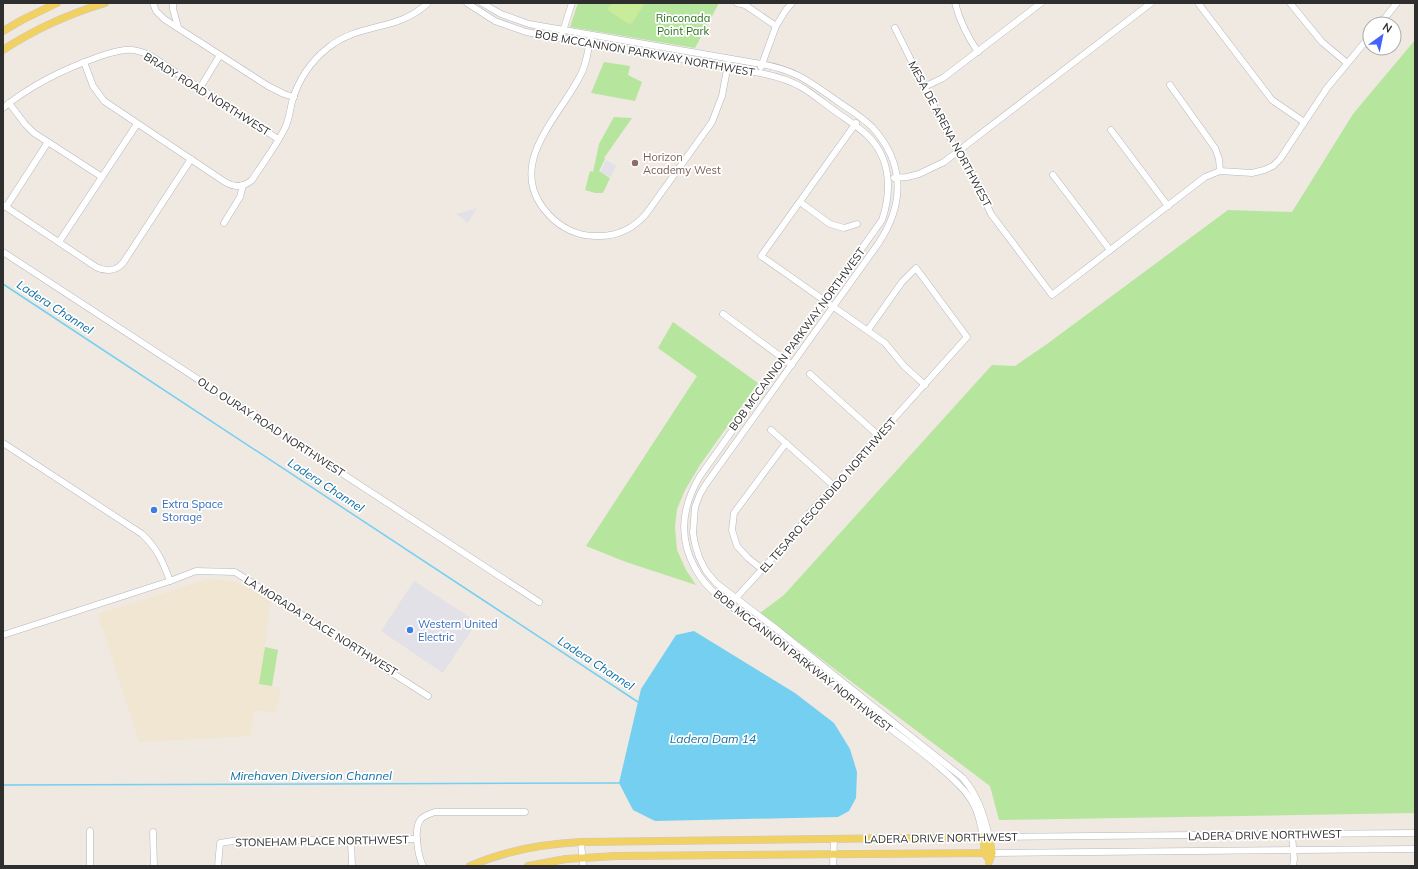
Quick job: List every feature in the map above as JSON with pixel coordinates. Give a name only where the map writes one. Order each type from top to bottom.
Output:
[{"type":"main road","points":[[3,31],[57,3]]},
{"type":"main road","points":[[3,50],[52,23],[105,3]]},
{"type":"main road","points":[[986,837],[990,864]]},
{"type":"main road","name":"LADERA DRIVE NORTHWEST","points":[[470,866],[486,859],[516,850],[552,844],[581,842],[986,837]]},
{"type":"main road","name":"LADERA DRIVE NORTHWEST","points":[[528,866],[560,860],[624,856],[988,853]]},
{"type":"street","points":[[153,3],[156,11],[164,19],[268,86],[294,97]]},
{"type":"street","points":[[173,3],[173,9],[178,27]]},
{"type":"street","points":[[3,108],[34,85],[84,62],[92,86],[100,97],[109,105],[228,184],[236,186],[243,185],[252,180],[286,125],[301,79],[310,65],[331,45],[343,38],[360,31],[386,26],[403,20],[428,3]]},
{"type":"street","name":"BOB MCCANNON PARKWAY NORTHWEST","points":[[467,3],[485,15],[505,25],[526,32],[760,73],[785,79],[803,88],[867,135],[881,154],[889,187],[886,209],[882,220],[700,476],[690,496],[684,521],[686,546],[690,558],[699,575],[712,590],[775,637],[960,785],[974,804],[986,837]]},
{"type":"street","name":"BOB MCCANNON PARKWAY NORTHWEST","points":[[482,3],[501,14],[520,21],[563,30],[762,64],[787,70],[807,80],[860,117],[871,126],[885,144],[898,178],[897,201],[889,226],[792,365],[706,484],[695,507],[693,533],[699,557],[706,571],[716,583],[959,774],[971,788],[980,803],[986,822],[986,837]]},
{"type":"street","points":[[561,39],[572,3]]},
{"type":"street","points":[[737,3],[745,5],[776,26]]},
{"type":"street","points":[[760,73],[776,26],[792,3]]},
{"type":"street","points":[[955,3],[959,19],[964,30],[978,52]]},
{"type":"street","points":[[924,87],[943,78],[978,52],[1033,6],[1041,3]]},
{"type":"street","points":[[888,179],[913,176],[928,171],[958,153],[1151,3]]},
{"type":"street","points":[[1198,3],[1272,100],[1304,122]]},
{"type":"street","points":[[1290,3],[1322,42],[1347,63]]},
{"type":"street","points":[[1386,16],[1394,4]]},
{"type":"street","name":"MESA DE ARENA NORTHWEST","points":[[895,28],[958,153],[975,179],[992,214],[1052,295],[1110,250]]},
{"type":"street","points":[[591,34],[585,65],[580,78],[541,138],[533,159],[532,181],[536,196],[544,208],[559,224],[579,234],[601,236],[623,231],[641,220],[651,209],[712,122],[722,96],[729,59]]},
{"type":"street","points":[[1053,175],[1110,250],[1205,177],[1220,172],[1252,173],[1273,166],[1280,159],[1327,88],[1362,45]]},
{"type":"street","name":"BRADY ROAD NORTHWEST","points":[[84,62],[119,51],[135,50],[152,56],[278,139]]},
{"type":"street","points":[[200,88],[220,55]]},
{"type":"street","points":[[1170,85],[1215,148],[1219,159],[1220,172]]},
{"type":"street","points":[[9,103],[31,130],[102,177]]},
{"type":"street","points":[[860,117],[761,256],[868,330],[884,343],[904,366],[925,385]]},
{"type":"street","points":[[59,242],[137,124]]},
{"type":"street","points":[[1111,130],[1168,206]]},
{"type":"street","points":[[48,142],[4,206],[99,269],[106,270],[113,270],[123,263],[191,159]]},
{"type":"street","points":[[224,222],[240,197],[243,185]]},
{"type":"street","points":[[800,202],[830,224],[844,228],[857,224]]},
{"type":"street","name":"OLD OURAY ROAD NORTHWEST","points":[[3,252],[539,602]]},
{"type":"street","name":"EL TESARO ESCONDIDO NORTHWEST","points":[[736,598],[763,570],[798,530],[811,511],[967,337],[916,268],[902,282],[868,330]]},
{"type":"street","points":[[723,314],[792,365]]},
{"type":"street","points":[[810,374],[879,436]]},
{"type":"street","points":[[771,430],[834,486]]},
{"type":"street","points":[[3,443],[142,534],[155,547],[164,564],[170,581]]},
{"type":"street","points":[[763,570],[748,558],[737,546],[732,530],[734,513],[786,443]]},
{"type":"street","name":"LA MORADA PLACE NORTHWEST","points":[[3,635],[170,581],[196,571],[235,572],[428,696]]},
{"type":"street","name":"STONEHAM PLACE NORTHWEST","points":[[218,866],[220,843],[233,841],[351,841],[417,839],[417,830],[420,821],[425,816],[435,812],[524,812]]},
{"type":"street","points":[[90,831],[90,866]]},
{"type":"street","points":[[153,832],[154,866]]},
{"type":"street","name":"LADERA DRIVE NORTHWEST","points":[[986,837],[1415,833]]},
{"type":"street","points":[[1292,834],[1293,866]]},
{"type":"street","points":[[417,839],[423,866]]},
{"type":"street","points":[[834,840],[834,866]]},
{"type":"street","points":[[351,841],[352,866]]},
{"type":"street","points":[[581,842],[583,866]]},
{"type":"street","name":"LADERA DRIVE NORTHWEST","points":[[988,853],[1415,849]]},
{"type":"shaded area","points":[[606,160],[616,166],[611,177],[600,172]]},
{"type":"shaded area","points":[[477,208],[468,223],[456,214]]},
{"type":"shaded area","points":[[208,579],[236,582],[271,598],[265,647],[278,650],[272,686],[281,687],[275,713],[255,710],[250,736],[139,742],[98,614]]},
{"type":"shaded area","points":[[414,581],[477,622],[443,673],[381,631]]},
{"type":"green space","name":"Rinconada Point Park","points":[[578,3],[719,3],[695,48],[570,27]]},
{"type":"green space","points":[[612,3],[645,3],[632,23],[629,24],[609,11],[608,8]]},
{"type":"green space","points":[[1415,40],[1415,813],[999,820],[990,786],[760,613],[784,595],[992,365],[1015,366],[1228,210],[1292,212],[1353,114]]},
{"type":"green space","points":[[604,62],[630,66],[628,75],[642,82],[635,101],[591,93]]},
{"type":"green space","points":[[614,117],[632,118],[604,158],[605,159],[599,171],[610,178],[603,193],[595,193],[585,190],[590,171],[593,172],[599,144]]},
{"type":"green space","points":[[673,322],[758,383],[700,465],[685,490],[677,509],[675,527],[677,550],[686,570],[696,585],[626,562],[586,546],[697,376],[658,348]]},
{"type":"green space","points":[[265,647],[278,650],[272,686],[259,684]]},
{"type":"water","name":"Ladera Dam 14","points":[[694,631],[795,693],[834,723],[850,749],[857,772],[856,798],[849,811],[838,817],[655,821],[633,810],[619,783],[641,689],[676,635]]},
{"type":"waterway","name":"Ladera Channel","points":[[3,284],[638,702]]},
{"type":"waterway","name":"Mirehaven Diversion Channel","points":[[3,785],[619,783]]},
{"type":"place","name":"Horizon Academy West","points":[[635,163]]},
{"type":"place","name":"Extra Space Storage","points":[[154,510]]},
{"type":"place","name":"Western United Electric","points":[[410,630]]}]
